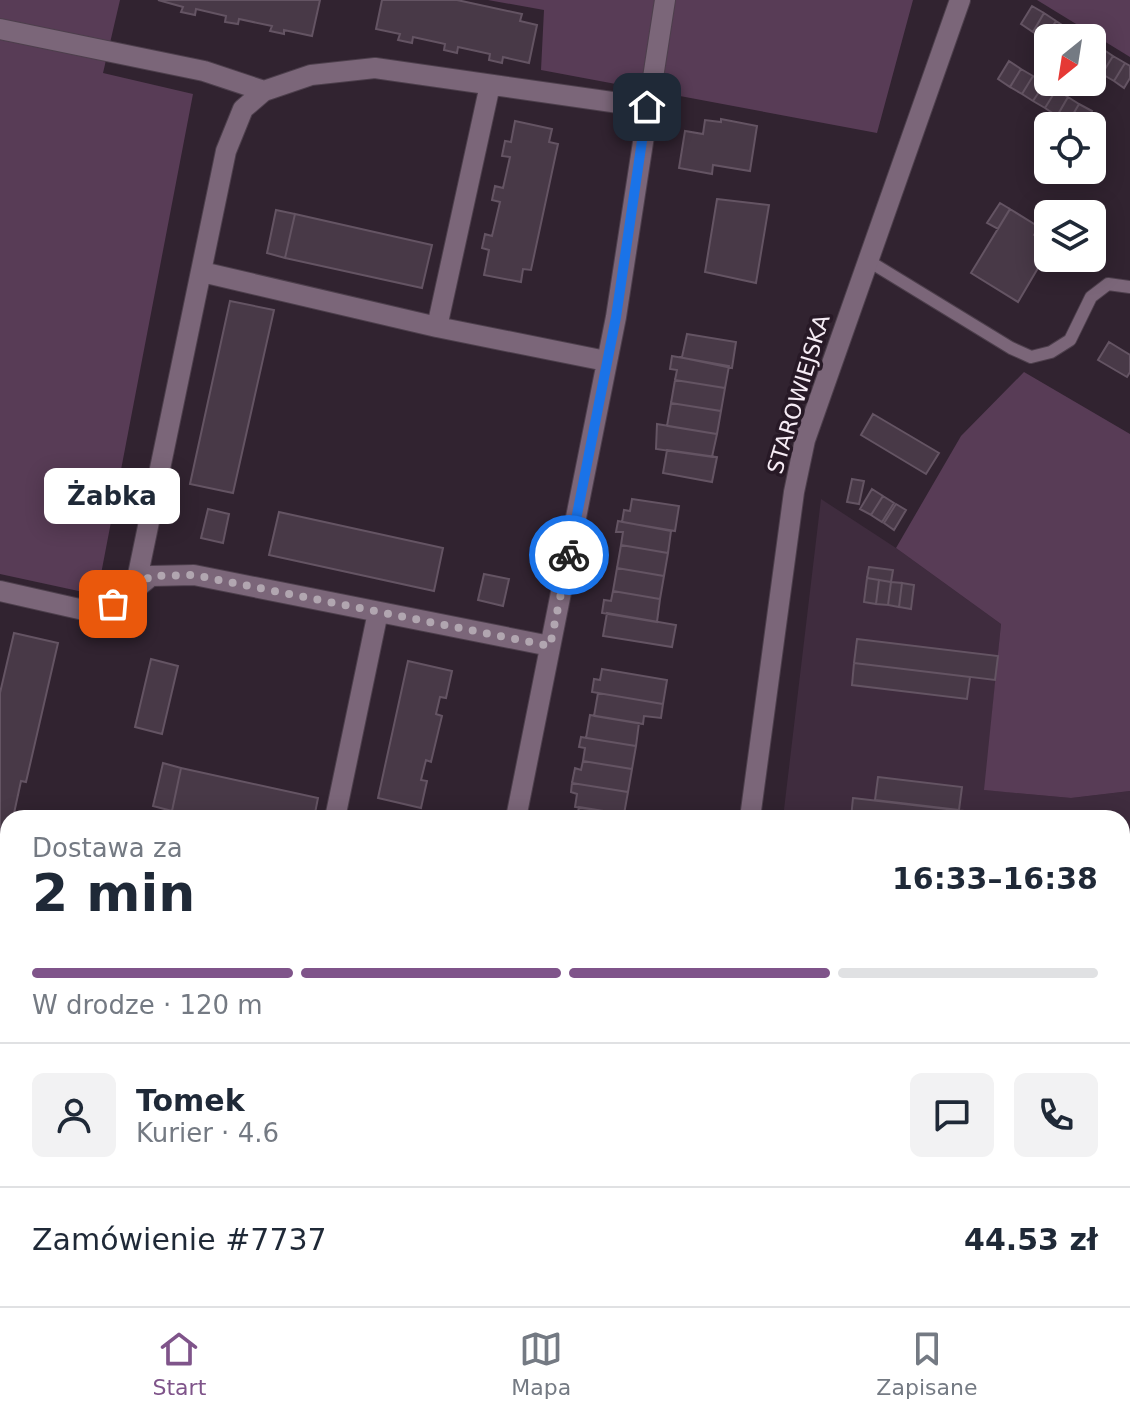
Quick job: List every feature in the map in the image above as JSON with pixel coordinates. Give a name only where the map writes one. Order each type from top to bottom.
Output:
[{"type":"street","points":[[518,810],[616,317],[665,0]]},
{"type":"street","name":"STAROWIEJSKA","points":[[751,810],[794,492],[805,440],[960,0]]},
{"type":"street","points":[[0,29],[204,71],[264,91]]},
{"type":"street","points":[[135,589],[226,151],[243,109],[264,91],[311,75],[375,68],[647,107]]},
{"type":"street","points":[[437,327],[490,85]]},
{"type":"street","points":[[202,272],[437,327],[606,361]]},
{"type":"street","points":[[0,591],[97,613],[123,599],[151,576],[194,575],[550,646]]},
{"type":"street","points":[[337,810],[378,612]]},
{"type":"lane","points":[[867,260],[1011,348],[1031,357],[1051,352],[1070,340],[1091,297],[1108,284],[1130,287]]},
{"type":"shaded area","points":[[0,0],[120,0],[103,73],[193,94],[97,595],[0,574]]},
{"type":"shaded area","points":[[488,0],[913,0],[877,133],[541,70],[544,10]]},
{"type":"shaded area","points":[[1037,0],[1130,0],[1130,57],[1106,42],[1106,24],[1076,24]]},
{"type":"shaded area","points":[[1024,372],[1130,434],[1130,791],[1071,798],[984,790],[1001,624],[896,548],[961,436]]},
{"type":"shaded area","points":[[821,499],[896,548],[1001,624],[985,790],[1071,798],[1130,791],[1130,810],[784,810]]},
{"type":"building","points":[[158,0],[320,0],[312,36],[284,30],[284,34],[270,31],[272,26],[239,19],[238,24],[225,22],[226,16],[196,9],[195,15],[181,12],[183,7]]},
{"type":"building","points":[[382,0],[457,0],[522,14],[520,21],[537,25],[529,63],[503,57],[502,63],[489,60],[490,54],[458,47],[457,53],[444,50],[445,44],[413,37],[412,43],[398,40],[400,34],[376,29]]},
{"type":"building","points":[[1032,6],[1044,13],[1038,24],[1034,24],[1033,32],[1021,24]]},
{"type":"building","points":[[1044,13],[1056,21],[1054,24],[1038,24]]},
{"type":"building","points":[[1106,51],[1113,56],[1106,67]]},
{"type":"building","points":[[1113,56],[1125,63],[1114,81],[1106,76],[1106,67]]},
{"type":"building","points":[[1009,61],[1021,69],[1010,87],[998,79]]},
{"type":"building","points":[[1125,63],[1130,66],[1130,78],[1124,88],[1114,81]]},
{"type":"building","points":[[1021,69],[1033,76],[1022,94],[1010,87]]},
{"type":"building","points":[[1034,77],[1036,96],[1033,101],[1022,94]]},
{"type":"building","points":[[1036,96],[1052,96],[1045,108],[1033,101]]},
{"type":"building","points":[[1052,96],[1068,97],[1059,112],[1045,108]]},
{"type":"building","points":[[1068,97],[1079,104],[1074,112],[1059,112]]},
{"type":"building","points":[[1079,104],[1092,111],[1091,112],[1074,112]]},
{"type":"building","points":[[721,119],[757,126],[750,171],[713,165],[712,174],[679,168],[685,131],[703,134],[705,120],[721,122]]},
{"type":"building","points":[[515,121],[552,129],[549,142],[558,144],[531,270],[523,269],[521,282],[484,275],[489,250],[482,248],[485,234],[492,236],[500,202],[492,200],[495,186],[503,188],[510,157],[502,156],[505,141],[511,142]]},
{"type":"building","points":[[717,199],[769,205],[756,283],[705,272]]},
{"type":"building","points":[[1000,203],[1010,209],[998,229],[987,223]]},
{"type":"building","points":[[1010,209],[1034,224],[1036,272],[1018,302],[971,273]]},
{"type":"building","points":[[276,210],[295,214],[285,258],[267,253]]},
{"type":"building","points":[[295,214],[432,245],[422,288],[285,258]]},
{"type":"building","points":[[230,301],[274,310],[233,493],[190,484]]},
{"type":"building","points":[[687,334],[736,342],[732,368],[679,357],[682,357]]},
{"type":"building","points":[[1109,342],[1130,355],[1127,377],[1098,360]]},
{"type":"building","points":[[672,356],[729,366],[725,388],[675,380],[677,370],[670,369]]},
{"type":"building","points":[[675,380],[725,388],[721,411],[671,403]]},
{"type":"building","points":[[671,403],[721,411],[717,434],[667,426]]},
{"type":"building","points":[[873,414],[939,453],[926,474],[861,435]]},
{"type":"building","points":[[657,424],[717,434],[712,457],[656,449]]},
{"type":"building","points":[[667,450],[717,457],[712,482],[663,473]]},
{"type":"building","points":[[852,479],[864,481],[859,504],[847,502]]},
{"type":"building","points":[[872,489],[883,496],[871,515],[860,509]]},
{"type":"building","points":[[883,496],[894,503],[882,522],[871,515]]},
{"type":"building","points":[[632,499],[679,506],[675,531],[622,522],[624,510],[630,511]]},
{"type":"building","points":[[896,504],[906,510],[894,530],[884,523]]},
{"type":"building","points":[[208,509],[229,514],[223,543],[201,538]]},
{"type":"building","points":[[279,512],[443,548],[434,591],[269,555]]},
{"type":"building","points":[[618,521],[671,531],[668,553],[621,545],[623,532],[616,532]]},
{"type":"building","points":[[621,545],[668,553],[664,576],[617,568]]},
{"type":"building","points":[[869,567],[893,570],[891,582],[867,578]]},
{"type":"building","points":[[617,568],[664,576],[660,599],[613,591]]},
{"type":"building","points":[[484,574],[509,579],[503,606],[478,600]]},
{"type":"building","points":[[867,578],[879,580],[876,604],[864,602]]},
{"type":"building","points":[[879,580],[891,582],[888,605],[876,604]]},
{"type":"building","points":[[891,582],[902,583],[899,607],[888,605]]},
{"type":"building","points":[[902,583],[914,585],[911,609],[899,607]]},
{"type":"building","points":[[613,591],[660,599],[657,622],[602,613],[604,600],[611,601]]},
{"type":"building","points":[[607,613],[676,625],[672,647],[603,636]]},
{"type":"building","points":[[14,633],[58,643],[26,782],[21,781],[15,810],[0,810],[0,693]]},
{"type":"building","points":[[857,639],[998,656],[995,680],[854,663]]},
{"type":"building","points":[[151,659],[178,666],[162,734],[135,727]]},
{"type":"building","points":[[408,661],[452,671],[446,698],[440,697],[436,714],[442,716],[431,762],[426,760],[421,780],[427,781],[421,808],[378,798]]},
{"type":"building","points":[[854,663],[970,677],[967,699],[852,685]]},
{"type":"building","points":[[602,669],[667,680],[663,704],[592,692],[594,679],[600,680]]},
{"type":"building","points":[[598,693],[663,704],[661,718],[644,716],[643,724],[594,716]]},
{"type":"building","points":[[590,715],[639,723],[636,746],[586,738]]},
{"type":"building","points":[[581,737],[636,746],[632,769],[583,761],[585,748],[579,747]]},
{"type":"building","points":[[583,761],[632,769],[628,792],[572,783],[575,768],[581,770]]},
{"type":"building","points":[[163,763],[181,768],[172,810],[153,806]]},
{"type":"building","points":[[181,768],[318,798],[316,810],[172,810]]},
{"type":"building","points":[[878,777],[962,787],[959,810],[875,800]]},
{"type":"building","points":[[572,783],[628,792],[625,810],[596,810],[575,807],[577,794],[571,792]]},
{"type":"building","points":[[853,798],[955,810],[852,810]]},
{"type":"way so far","points":[[113,604],[151,576],[194,575],[550,646],[569,555]]},
{"type":"place","name":"Żabka","points":[[113,604]]},
{"type":"route","points":[[569,555],[616,317],[647,107]]}]
